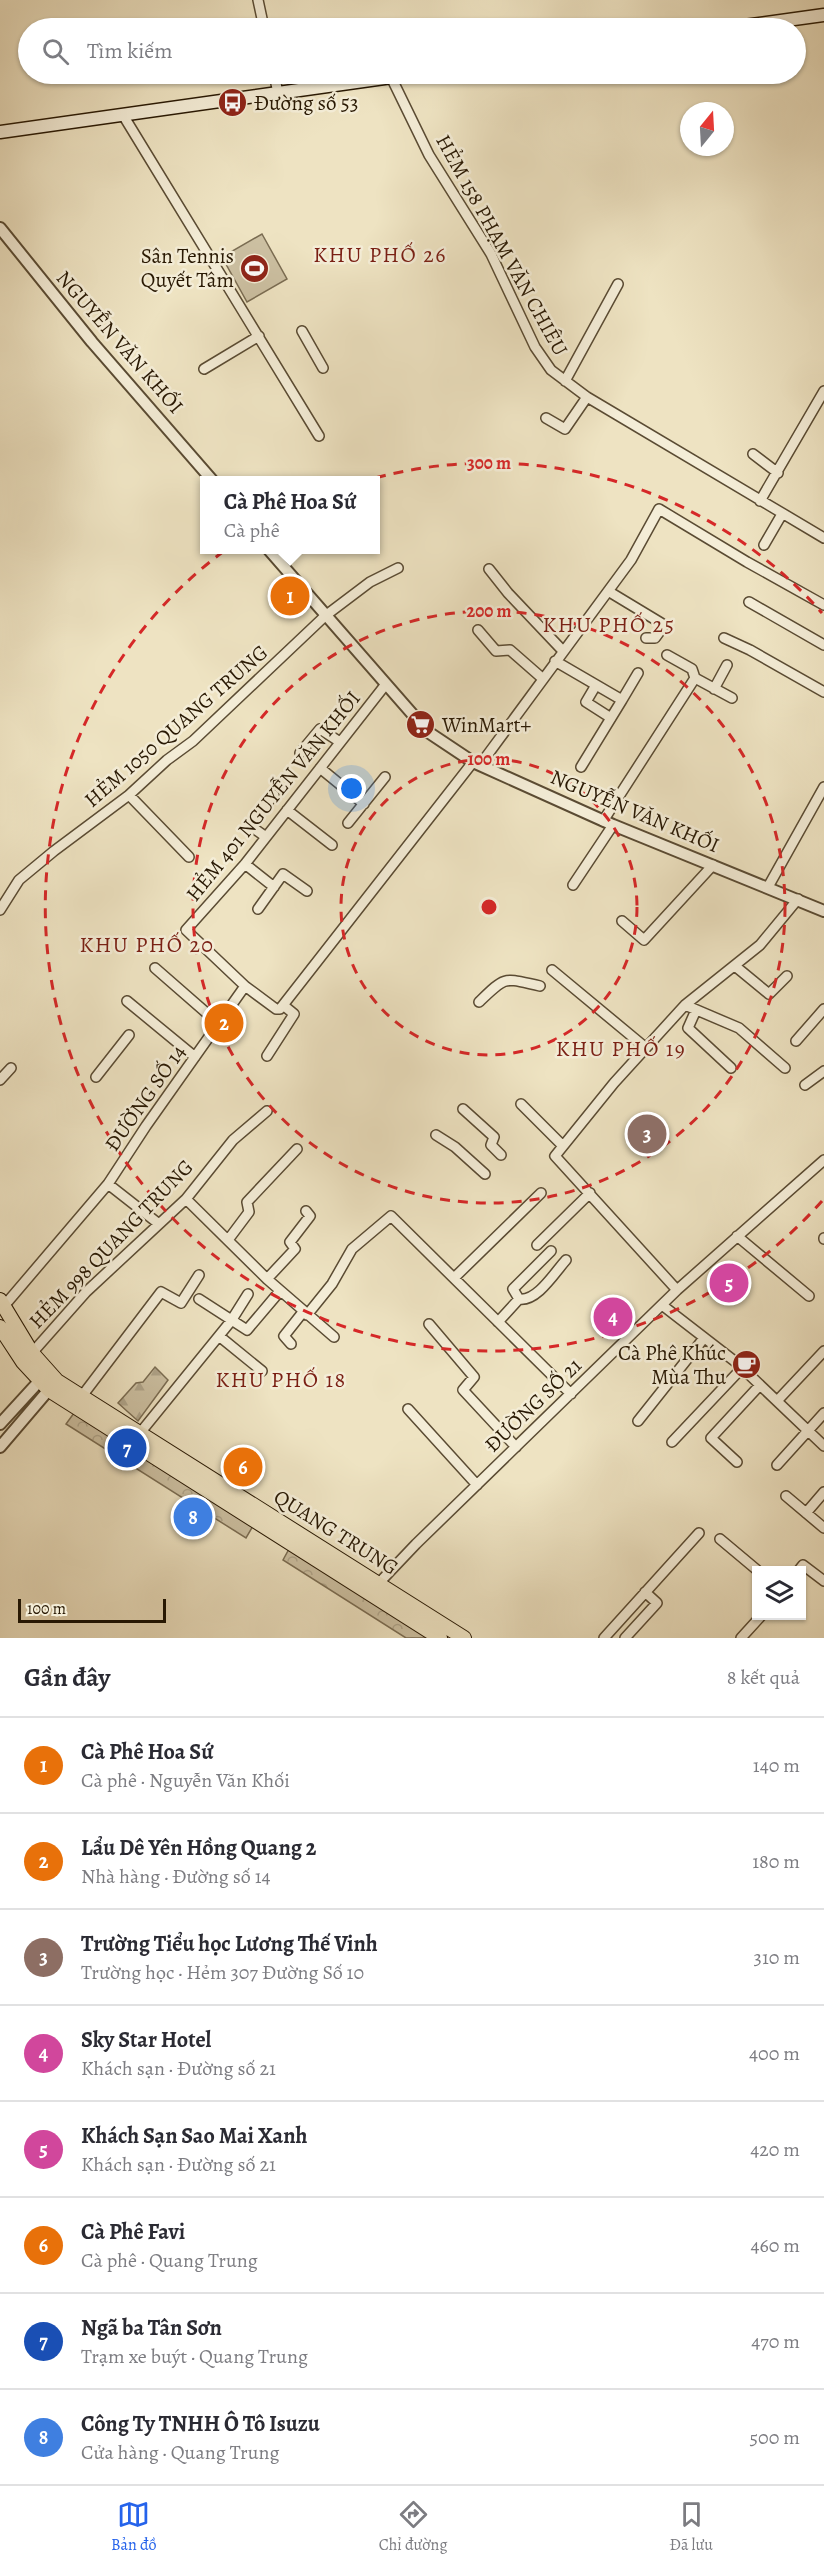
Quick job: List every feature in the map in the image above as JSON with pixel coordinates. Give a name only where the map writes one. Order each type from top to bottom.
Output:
[{"type":"main road","points":[[802,18],[824,15]]},
{"type":"main road","points":[[0,132],[342,84]]},
{"type":"main road","name":"QUANG TRUNG","points":[[2,1303],[49,1380],[82,1396],[141,1433],[277,1527]]},
{"type":"main road","name":"QUANG TRUNG","points":[[0,1327],[23,1362],[374,1589],[440,1638]]},
{"type":"main road","name":"QUANG TRUNG","points":[[374,1589],[464,1638]]},
{"type":"street","points":[[258,0],[262,18]]},
{"type":"street","points":[[276,84],[278,93]]},
{"type":"street","name":"HẺM 158 PHẠM VĂN CHIÊU","points":[[395,84],[429,155],[491,254],[535,347],[551,370],[587,397],[824,538]]},
{"type":"street","points":[[123,115],[318,436]]},
{"type":"street","name":"NGUYỄN VĂN KHỐI","points":[[0,228],[92,342],[209,476]]},
{"type":"street","points":[[565,381],[618,284]]},
{"type":"street","points":[[302,331],[323,368]]},
{"type":"street","points":[[204,369],[259,336]]},
{"type":"street","points":[[546,418],[564,429],[587,397]]},
{"type":"street","points":[[760,501],[823,397]]},
{"type":"street","points":[[753,454],[778,473]]},
{"type":"street","points":[[244,986],[276,1009],[283,1005],[476,764],[563,651],[631,560],[659,509],[824,605]]},
{"type":"street","points":[[764,546],[782,514]]},
{"type":"street","name":"NGUYỄN VĂN KHỐI","points":[[273,554],[428,732],[476,764],[608,823],[824,911]]},
{"type":"street","name":"HẺM 1050 QUANG TRUNG","points":[[0,910],[19,880],[129,795],[167,760],[192,741],[325,616],[370,582],[398,568]]},
{"type":"street","points":[[489,569],[508,593],[563,651]]},
{"type":"street","points":[[608,591],[661,623],[663,627],[655,638],[646,638]]},
{"type":"street","points":[[749,602],[824,645]]},
{"type":"street","points":[[478,630],[496,651],[510,650],[542,678]]},
{"type":"street","points":[[724,638],[824,692]]},
{"type":"street","points":[[667,655],[692,669],[695,678],[732,698]]},
{"type":"street","points":[[555,661],[622,700]]},
{"type":"street","points":[[714,689],[727,665]]},
{"type":"street","points":[[580,766],[638,673]]},
{"type":"street","points":[[573,885],[695,678]]},
{"type":"street","name":"HẺM 401 NGUYỄN VĂN KHỐI","points":[[244,986],[186,930],[245,864],[386,684]]},
{"type":"street","points":[[596,685],[586,702],[611,718]]},
{"type":"street","points":[[300,753],[320,729],[340,742]]},
{"type":"street","points":[[320,768],[363,804]]},
{"type":"street","points":[[348,823],[385,777]]},
{"type":"street","points":[[768,887],[824,787]]},
{"type":"street","points":[[129,795],[189,857]]},
{"type":"street","points":[[266,837],[249,825],[274,795]]},
{"type":"street","points":[[287,810],[332,845]]},
{"type":"street","points":[[245,864],[274,887]]},
{"type":"street","points":[[622,921],[644,940],[713,865]]},
{"type":"street","points":[[258,909],[283,874],[307,891]]},
{"type":"street","points":[[677,1290],[555,1156],[562,1145],[685,1005],[760,945],[798,899]]},
{"type":"street","points":[[735,966],[769,994],[787,976]]},
{"type":"street","points":[[155,968],[218,1023]]},
{"type":"street","points":[[552,970],[646,1048]]},
{"type":"street","points":[[479,1002],[501,981],[510,980],[540,986]]},
{"type":"street","name":"ĐƯỜNG SỐ 14","points":[[2,1303],[108,1184],[146,1125],[244,986]]},
{"type":"street","points":[[127,1001],[195,1057]]},
{"type":"street","points":[[267,1056],[294,1014],[283,1005]]},
{"type":"street","points":[[685,1005],[739,1028],[785,1068]]},
{"type":"street","points":[[796,1041],[824,1009]]},
{"type":"street","points":[[696,1010],[688,1028],[730,1068]]},
{"type":"street","points":[[96,1077],[129,1035]]},
{"type":"street","points":[[0,1080],[11,1068]]},
{"type":"street","points":[[805,1085],[824,1071]]},
{"type":"street","points":[[521,1104],[562,1145]]},
{"type":"street","points":[[463,1110],[494,1137],[490,1145],[501,1155]]},
{"type":"street","name":"HẺM 998 QUANG TRUNG","points":[[32,1353],[86,1292],[186,1198],[232,1140],[267,1111]]},
{"type":"street","points":[[436,1135],[455,1147],[485,1174]]},
{"type":"street","points":[[228,1240],[249,1212],[247,1202],[297,1149]]},
{"type":"street","name":"ĐƯỜNG SỐ 21","points":[[374,1589],[677,1290],[824,1160]]},
{"type":"street","points":[[108,1184],[159,1224]]},
{"type":"street","points":[[454,1278],[541,1193]]},
{"type":"street","points":[[537,1245],[590,1193]]},
{"type":"street","points":[[186,1198],[267,1279],[334,1337]]},
{"type":"street","points":[[267,1279],[295,1249],[290,1242],[310,1216],[306,1211]]},
{"type":"street","points":[[291,1344],[284,1336],[332,1284],[352,1249],[391,1216],[571,1394]]},
{"type":"street","points":[[737,1236],[809,1296]]},
{"type":"street","points":[[519,1299],[513,1289],[551,1251]]},
{"type":"street","points":[[519,1299],[526,1300],[534,1296],[566,1260]]},
{"type":"street","points":[[82,1396],[161,1292],[181,1304],[199,1275]]},
{"type":"street","points":[[199,1299],[231,1322],[247,1330],[280,1291]]},
{"type":"street","points":[[141,1433],[231,1322],[248,1294]]},
{"type":"street","points":[[498,1322],[519,1299]]},
{"type":"street","points":[[662,1305],[742,1368],[824,1446]]},
{"type":"street","points":[[429,1324],[474,1377],[464,1390],[516,1447]]},
{"type":"street","points":[[219,1336],[262,1371]]},
{"type":"street","points":[[638,1421],[704,1338]]},
{"type":"street","points":[[777,1401],[824,1351]]},
{"type":"street","points":[[672,1442],[742,1368]]},
{"type":"street","points":[[0,1424],[49,1380]]},
{"type":"street","points":[[0,1447],[49,1380]]},
{"type":"street","points":[[737,1462],[711,1438],[760,1384]]},
{"type":"street","points":[[408,1409],[477,1485]]},
{"type":"street","points":[[777,1466],[824,1413]]},
{"type":"street","points":[[806,1513],[824,1492]]},
{"type":"street","points":[[786,1496],[824,1528]]},
{"type":"street","points":[[604,1638],[699,1533]]},
{"type":"street","points":[[720,1539],[753,1566]]},
{"type":"street","points":[[806,1567],[824,1581]]},
{"type":"street","points":[[625,1638],[657,1603],[645,1593]]},
{"type":"street","points":[[741,1638],[757,1620]]},
{"type":"green space","name":"Sân Tennis Quyết Tâm","points":[[262,234],[287,279],[247,302],[222,257]]},
{"type":"green space","points":[[155,1367],[168,1380],[138,1421],[118,1403],[136,1383],[143,1382]]},
{"type":"green space","points":[[74,1413],[253,1526],[246,1538],[66,1424]]},
{"type":"green space","points":[[289,1549],[430,1638],[406,1638],[283,1560]]},
{"type":"place","name":"Đường số 53","points":[[233,103]]},
{"type":"place","name":"Sân Tennis Quyết Tâm","points":[[255,268]]},
{"type":"place","name":"Cà Phê Hoa Sứ","points":[[290,596]]},
{"type":"place","name":"WinMart+","points":[[421,725]]},
{"type":"place","name":"Lẩu Dê Yên Hồng Quang 2","points":[[224,1023]]},
{"type":"place","name":"Trường Tiểu học Lương Thế Vinh","points":[[647,1134]]},
{"type":"place","name":"Khách Sạn Sao Mai Xanh","points":[[729,1283]]},
{"type":"place","name":"Sky Star Hotel","points":[[613,1317]]},
{"type":"place","name":"Cà Phê Khúc Mùa Thu","points":[[747,1365]]},
{"type":"place","name":"Ngã ba Tân Sơn","points":[[127,1448]]},
{"type":"place","name":"Cà Phê Favi","points":[[243,1467]]},
{"type":"place","name":"Công Ty TNHH Ô Tô Isuzu","points":[[193,1517]]},
{"type":"district","name":"KHU PHỐ 26","points":[[380,254]]},
{"type":"district","name":"KHU PHỐ 25","points":[[609,624]]},
{"type":"district","name":"KHU PHỐ 20","points":[[147,944]]},
{"type":"district","name":"KHU PHỐ 19","points":[[621,1048]]},
{"type":"district","name":"KHU PHỐ 18","points":[[281,1379]]}]
